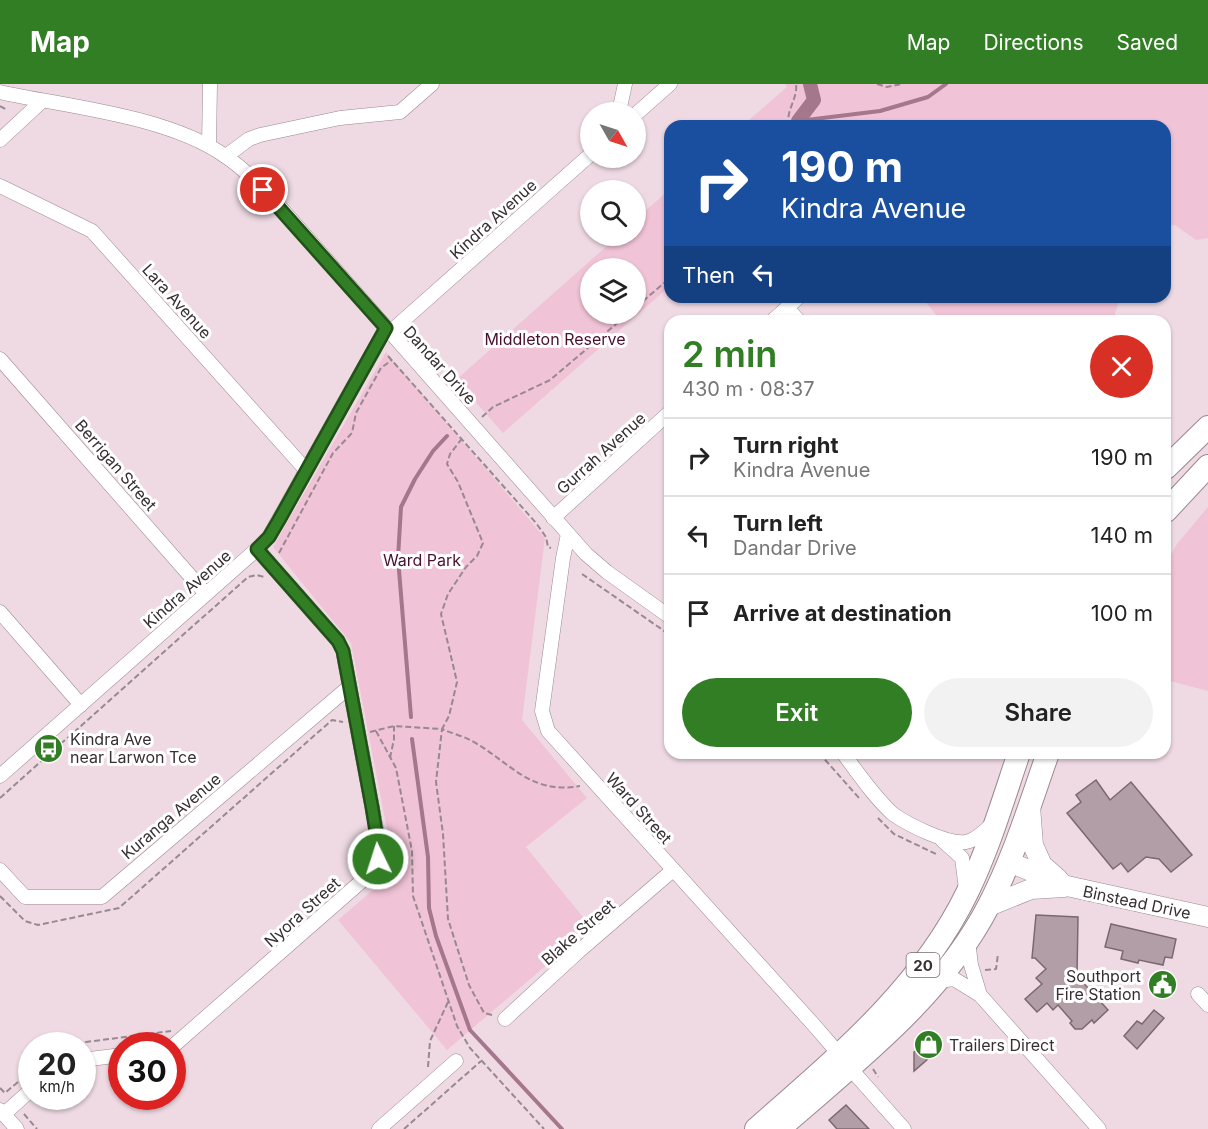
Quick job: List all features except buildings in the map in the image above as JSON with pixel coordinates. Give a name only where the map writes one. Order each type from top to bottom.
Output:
[{"type":"main road","points":[[1171,463],[1208,427]]},
{"type":"main road","points":[[1171,506],[1208,466]]},
{"type":"main road","name":"20","points":[[779,1129],[844,1061],[921,968],[943,936],[980,864],[1018,759]]},
{"type":"main road","name":"20","points":[[756,1129],[844,1061],[893,1028],[938,981],[989,906],[1009,862],[1046,759]]},
{"type":"main road","points":[[969,888],[994,864],[1009,862]]},
{"type":"street","points":[[209,146],[210,84]]},
{"type":"street","points":[[226,156],[249,139],[260,135],[340,118],[400,112],[432,84]]},
{"type":"street","points":[[622,102],[625,84]]},
{"type":"street","points":[[646,105],[670,84]]},
{"type":"street","name":"Dandar Drive","points":[[0,92],[158,126],[209,146],[226,156],[279,207],[568,534],[607,572],[664,612]]},
{"type":"street","points":[[0,140],[42,101]]},
{"type":"street","name":"Kindra Avenue","points":[[0,776],[269,537],[387,330],[580,163]]},
{"type":"street","name":"Lara Avenue","points":[[0,186],[92,231],[306,470]]},
{"type":"street","points":[[779,315],[792,303]]},
{"type":"street","points":[[787,308],[793,315]]},
{"type":"street","name":"Berrigan Street","points":[[0,359],[206,594]]},
{"type":"street","name":"Gurrah Avenue","points":[[553,518],[664,417]]},
{"type":"street","name":"Ward Street","points":[[568,534],[562,558],[542,711],[548,731],[813,1024],[904,1129]]},
{"type":"street","name":"Nyora Street","points":[[186,1035],[372,872],[378,859],[378,844],[345,659],[338,641],[257,549]]},
{"type":"street","points":[[0,612],[81,705]]},
{"type":"street","name":"Kuranga Avenue","points":[[0,870],[25,897],[102,897],[349,687]]},
{"type":"street","points":[[848,759],[894,814],[938,837],[962,858],[969,888]]},
{"type":"street","name":"Binstead Drive","points":[[1030,805],[1033,845],[1042,866],[1067,886]]},
{"type":"street","points":[[938,837],[967,842],[984,832],[997,819]]},
{"type":"street","name":"Binstead Drive","points":[[1009,862],[1067,886],[1208,917]]},
{"type":"street","name":"Blake Street","points":[[505,1019],[673,870]]},
{"type":"street","name":"Binstead Drive","points":[[989,906],[1031,889],[1067,886]]},
{"type":"street","points":[[968,940],[971,965],[980,995]]},
{"type":"street","points":[[938,981],[954,979],[980,995],[1099,1129]]},
{"type":"street","points":[[380,1129],[456,1061]]},
{"type":"street","points":[[17,1129],[2,1112],[18,1100]]},
{"type":"path","points":[[787,120],[797,91],[796,84]]},
{"type":"path","points":[[877,84],[887,87],[902,84]]},
{"type":"path","points":[[0,106],[7,110]]},
{"type":"path","points":[[646,298],[664,283]]},
{"type":"path","points":[[505,1019],[484,1013],[470,985],[448,919],[436,783],[441,729],[449,716],[457,682],[441,614],[448,594],[466,567],[477,556],[483,543],[458,482],[447,464],[450,454],[462,439],[493,407],[550,380],[616,324]]},
{"type":"path","points":[[388,356],[536,523],[546,537],[548,547],[551,548]]},
{"type":"path","points":[[279,556],[279,551],[333,453],[352,433],[356,413],[381,368],[392,360]]},
{"type":"path","points":[[0,798],[248,577],[257,574],[264,577]]},
{"type":"path","points":[[582,574],[664,631]]},
{"type":"path","points":[[0,896],[25,921],[38,925],[119,908],[332,720],[339,720],[346,724]]},
{"type":"path","points":[[390,758],[394,726]]},
{"type":"path","points":[[358,734],[394,726],[441,729],[472,741],[509,768],[537,784],[572,787],[594,783]]},
{"type":"path","points":[[376,731],[396,768],[412,851],[413,896],[457,1026],[470,1048],[544,1129]]},
{"type":"path","points":[[981,970],[996,969],[998,954]]},
{"type":"path","points":[[424,1073],[429,1066],[430,1041],[448,1001]]},
{"type":"path","points":[[96,1041],[174,1029]]},
{"type":"path","points":[[404,1129],[481,1060]]},
{"type":"path","points":[[0,1088],[4,1093],[18,1082]]},
{"type":"path","points":[[24,1114],[37,1129]]},
{"type":"green space","points":[[785,84],[1208,84],[1208,238],[1196,240],[1175,225],[1171,225],[1171,120],[749,120],[787,87]]},
{"type":"green space","name":"Middleton Reserve","points":[[664,194],[664,291],[646,307],[646,258],[593,258],[607,246],[646,246],[646,210]]},
{"type":"green space","name":"Middleton Reserve","points":[[580,270],[580,324],[627,324],[503,433],[456,380]]},
{"type":"green space","points":[[927,303],[1118,303],[1115,315],[936,315]]},
{"type":"green space","name":"Ward Park","points":[[386,352],[545,538],[522,720],[587,798],[526,847],[591,927],[447,1050],[338,920],[395,871],[351,643],[273,547]]},
{"type":"green space","points":[[1208,507],[1208,691],[1171,681],[1171,554]]},
{"type":"waterway","points":[[799,120],[814,100],[810,84]]},
{"type":"waterway","points":[[806,120],[880,111],[928,97],[946,84]]},
{"type":"waterway","points":[[411,717],[398,558],[401,507],[433,451],[447,436]]},
{"type":"waterway","points":[[412,739],[428,857],[429,908],[436,936],[470,1030],[562,1129]]},
{"type":"place","name":"Kindra Ave near Larwon Tce","points":[[49,748]]},
{"type":"place","name":"Southport Fire Station","points":[[1162,985]]},
{"type":"place","name":"Trailers Direct","points":[[928,1045]]},
{"type":"route","points":[[263,190],[386,328],[279,520],[269,537],[257,549],[338,641],[343,651],[372,807],[378,859]]}]
